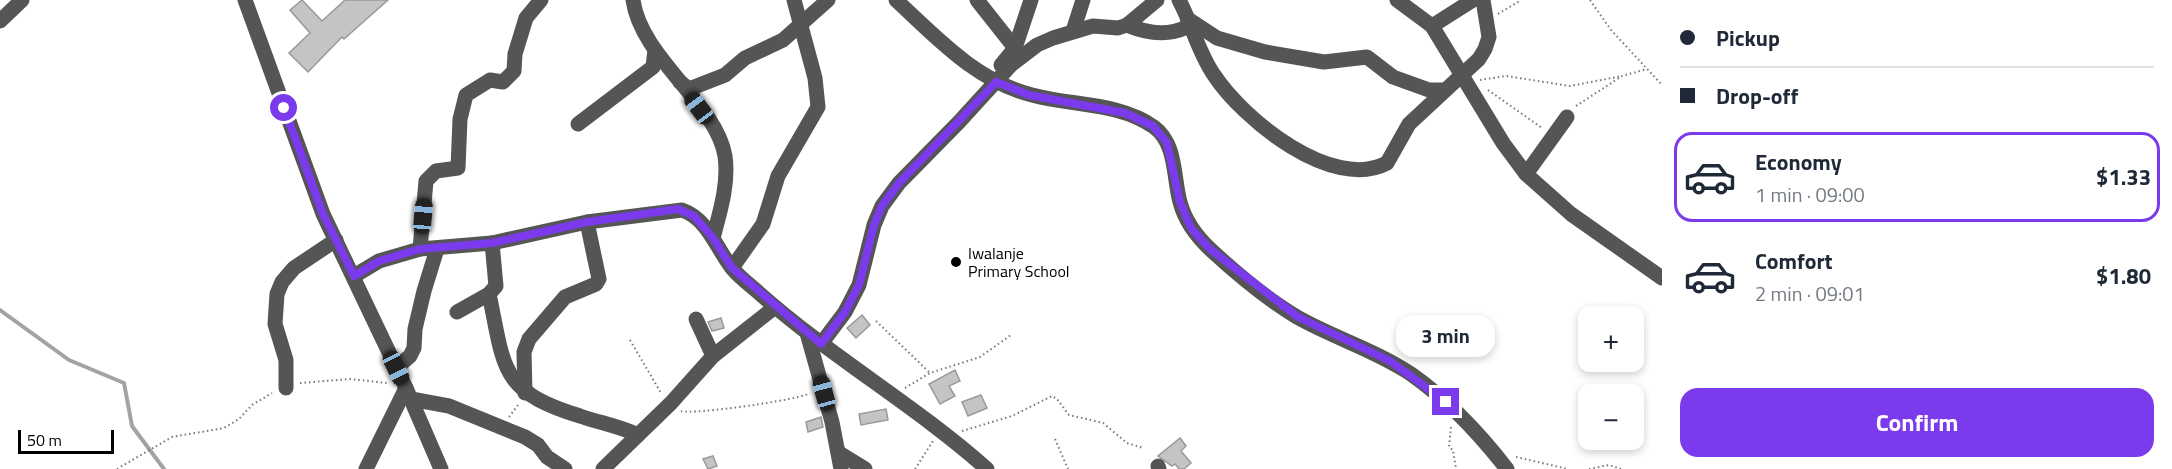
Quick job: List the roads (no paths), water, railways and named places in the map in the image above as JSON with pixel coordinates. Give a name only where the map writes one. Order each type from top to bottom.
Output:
[{"type":"street","points":[[0,21],[22,0]]},
{"type":"street","points":[[245,0],[323,214],[404,384],[441,469]]},
{"type":"street","points":[[420,249],[426,181],[436,171],[458,168],[460,119],[466,95],[490,80],[503,82],[512,74],[520,33],[526,18],[541,0]]},
{"type":"street","points":[[633,0],[638,18],[655,50],[712,127],[725,156],[723,194],[713,238]]},
{"type":"street","points":[[732,268],[763,224],[778,176],[818,107],[817,89],[794,0]]},
{"type":"street","points":[[680,82],[689,89],[724,75],[745,58],[783,40],[801,21],[828,0]]},
{"type":"street","points":[[896,0],[956,56],[993,80],[1029,95],[1125,113],[1153,126],[1167,143],[1180,202],[1191,228],[1210,249],[1298,317],[1390,361],[1431,389],[1460,415],[1507,469]]},
{"type":"street","points":[[976,0],[1015,48]]},
{"type":"street","points":[[993,80],[1015,48],[1031,0]]},
{"type":"street","points":[[1073,31],[1083,0]]},
{"type":"street","points":[[821,344],[845,312],[859,285],[874,225],[882,206],[899,183],[993,80],[1037,45],[1093,26],[1118,28],[1127,25],[1157,0]]},
{"type":"street","points":[[1179,0],[1205,62],[1222,87],[1249,115],[1295,148],[1336,166],[1363,170],[1388,163],[1405,129],[1443,90],[1479,59],[1488,45],[1489,37],[1483,0]]},
{"type":"street","points":[[1397,0],[1432,26],[1503,143],[1526,174],[1571,214],[1662,278]]},
{"type":"street","points":[[1432,26],[1473,0]]},
{"type":"street","points":[[1127,25],[1143,32],[1161,33],[1187,27],[1188,19]]},
{"type":"street","points":[[1188,19],[1217,38],[1241,46],[1324,62],[1367,57],[1393,77],[1429,90],[1443,90]]},
{"type":"street","points":[[578,124],[653,67],[655,50]]},
{"type":"street","points":[[1526,174],[1567,117]]},
{"type":"street","points":[[354,276],[379,261],[420,249],[492,243],[587,222],[678,209],[692,214],[713,238],[732,268],[775,307],[821,344],[940,430],[987,469]]},
{"type":"street","points":[[525,393],[524,352],[529,339],[565,297],[596,284],[599,279],[587,222]]},
{"type":"street","points":[[286,388],[286,360],[275,324],[277,294],[282,282],[294,268],[336,240]]},
{"type":"street","points":[[457,312],[489,294],[497,282],[492,243]]},
{"type":"street","points":[[366,469],[404,384],[405,363],[414,348],[415,329],[424,291],[438,249]]},
{"type":"street","points":[[489,294],[507,369],[512,380],[525,393],[579,416],[618,426],[638,435]]},
{"type":"street","points":[[603,469],[671,403],[713,356],[775,307]]},
{"type":"street","points":[[696,319],[713,356]]},
{"type":"street","points":[[807,333],[839,453],[841,469]]},
{"type":"street","points":[[404,384],[449,406],[532,440],[547,457],[565,469]]},
{"type":"street","points":[[839,453],[865,469]]},
{"type":"waterway","points":[[0,310],[69,360],[124,383],[132,426],[164,469]]},
{"type":"place","name":"Iwalanje Primary School","points":[[956,262]]}]
